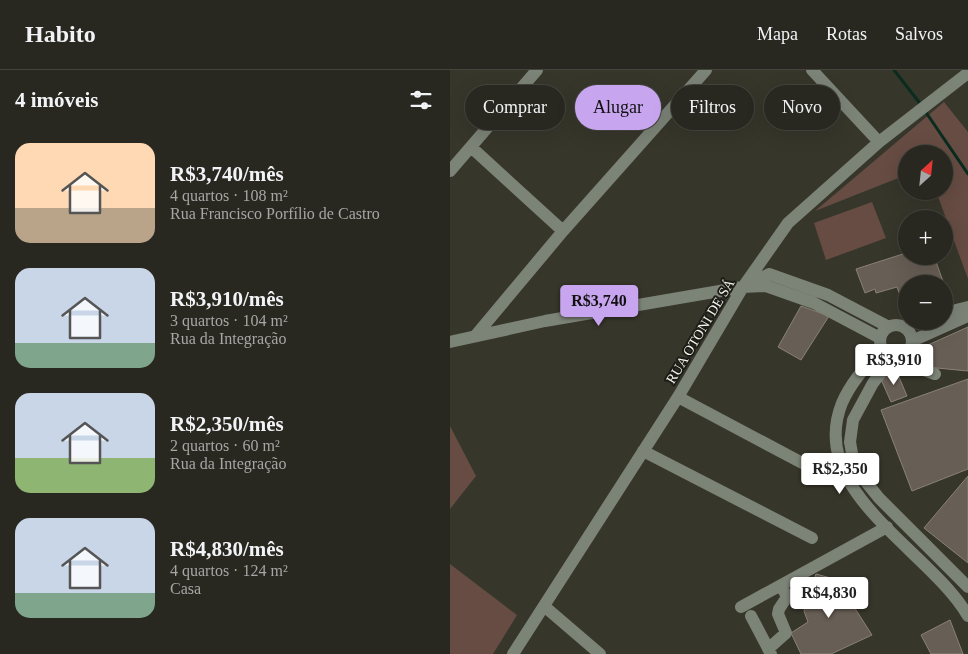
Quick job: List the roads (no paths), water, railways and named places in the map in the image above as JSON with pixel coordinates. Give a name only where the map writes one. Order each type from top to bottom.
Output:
[{"type":"street","points":[[450,171],[537,70]]},
{"type":"street","points":[[812,70],[879,142]]},
{"type":"street","points":[[476,335],[563,231],[702,71]]},
{"type":"street","name":"RUA OTONI DE SÁ","points":[[513,654],[678,397],[743,287],[788,223],[879,142],[968,73]]},
{"type":"street","points":[[471,147],[563,231]]},
{"type":"street","points":[[743,287],[770,274],[828,295],[908,331],[912,341]]},
{"type":"street","points":[[450,342],[476,335],[743,287],[766,286],[814,303],[881,343],[910,365],[935,374]]},
{"type":"street","points":[[953,311],[968,307]]},
{"type":"street","points":[[968,316],[912,341],[873,384],[853,420],[850,442],[853,459],[862,477],[880,498],[968,587]]},
{"type":"street","points":[[898,325],[894,326],[881,343],[843,403],[836,436],[838,455],[846,479],[866,505],[955,595],[968,616]]},
{"type":"street","points":[[678,397],[806,466]]},
{"type":"street","points":[[643,451],[812,538]]},
{"type":"street","points":[[741,607],[887,527]]},
{"type":"street","points":[[751,616],[770,651],[786,633],[778,614],[787,597],[781,584]]},
{"type":"street","points":[[544,606],[600,654]]},
{"type":"waterway","points":[[894,70],[922,106]]},
{"type":"waterway","points":[[925,111],[968,174]]}]
